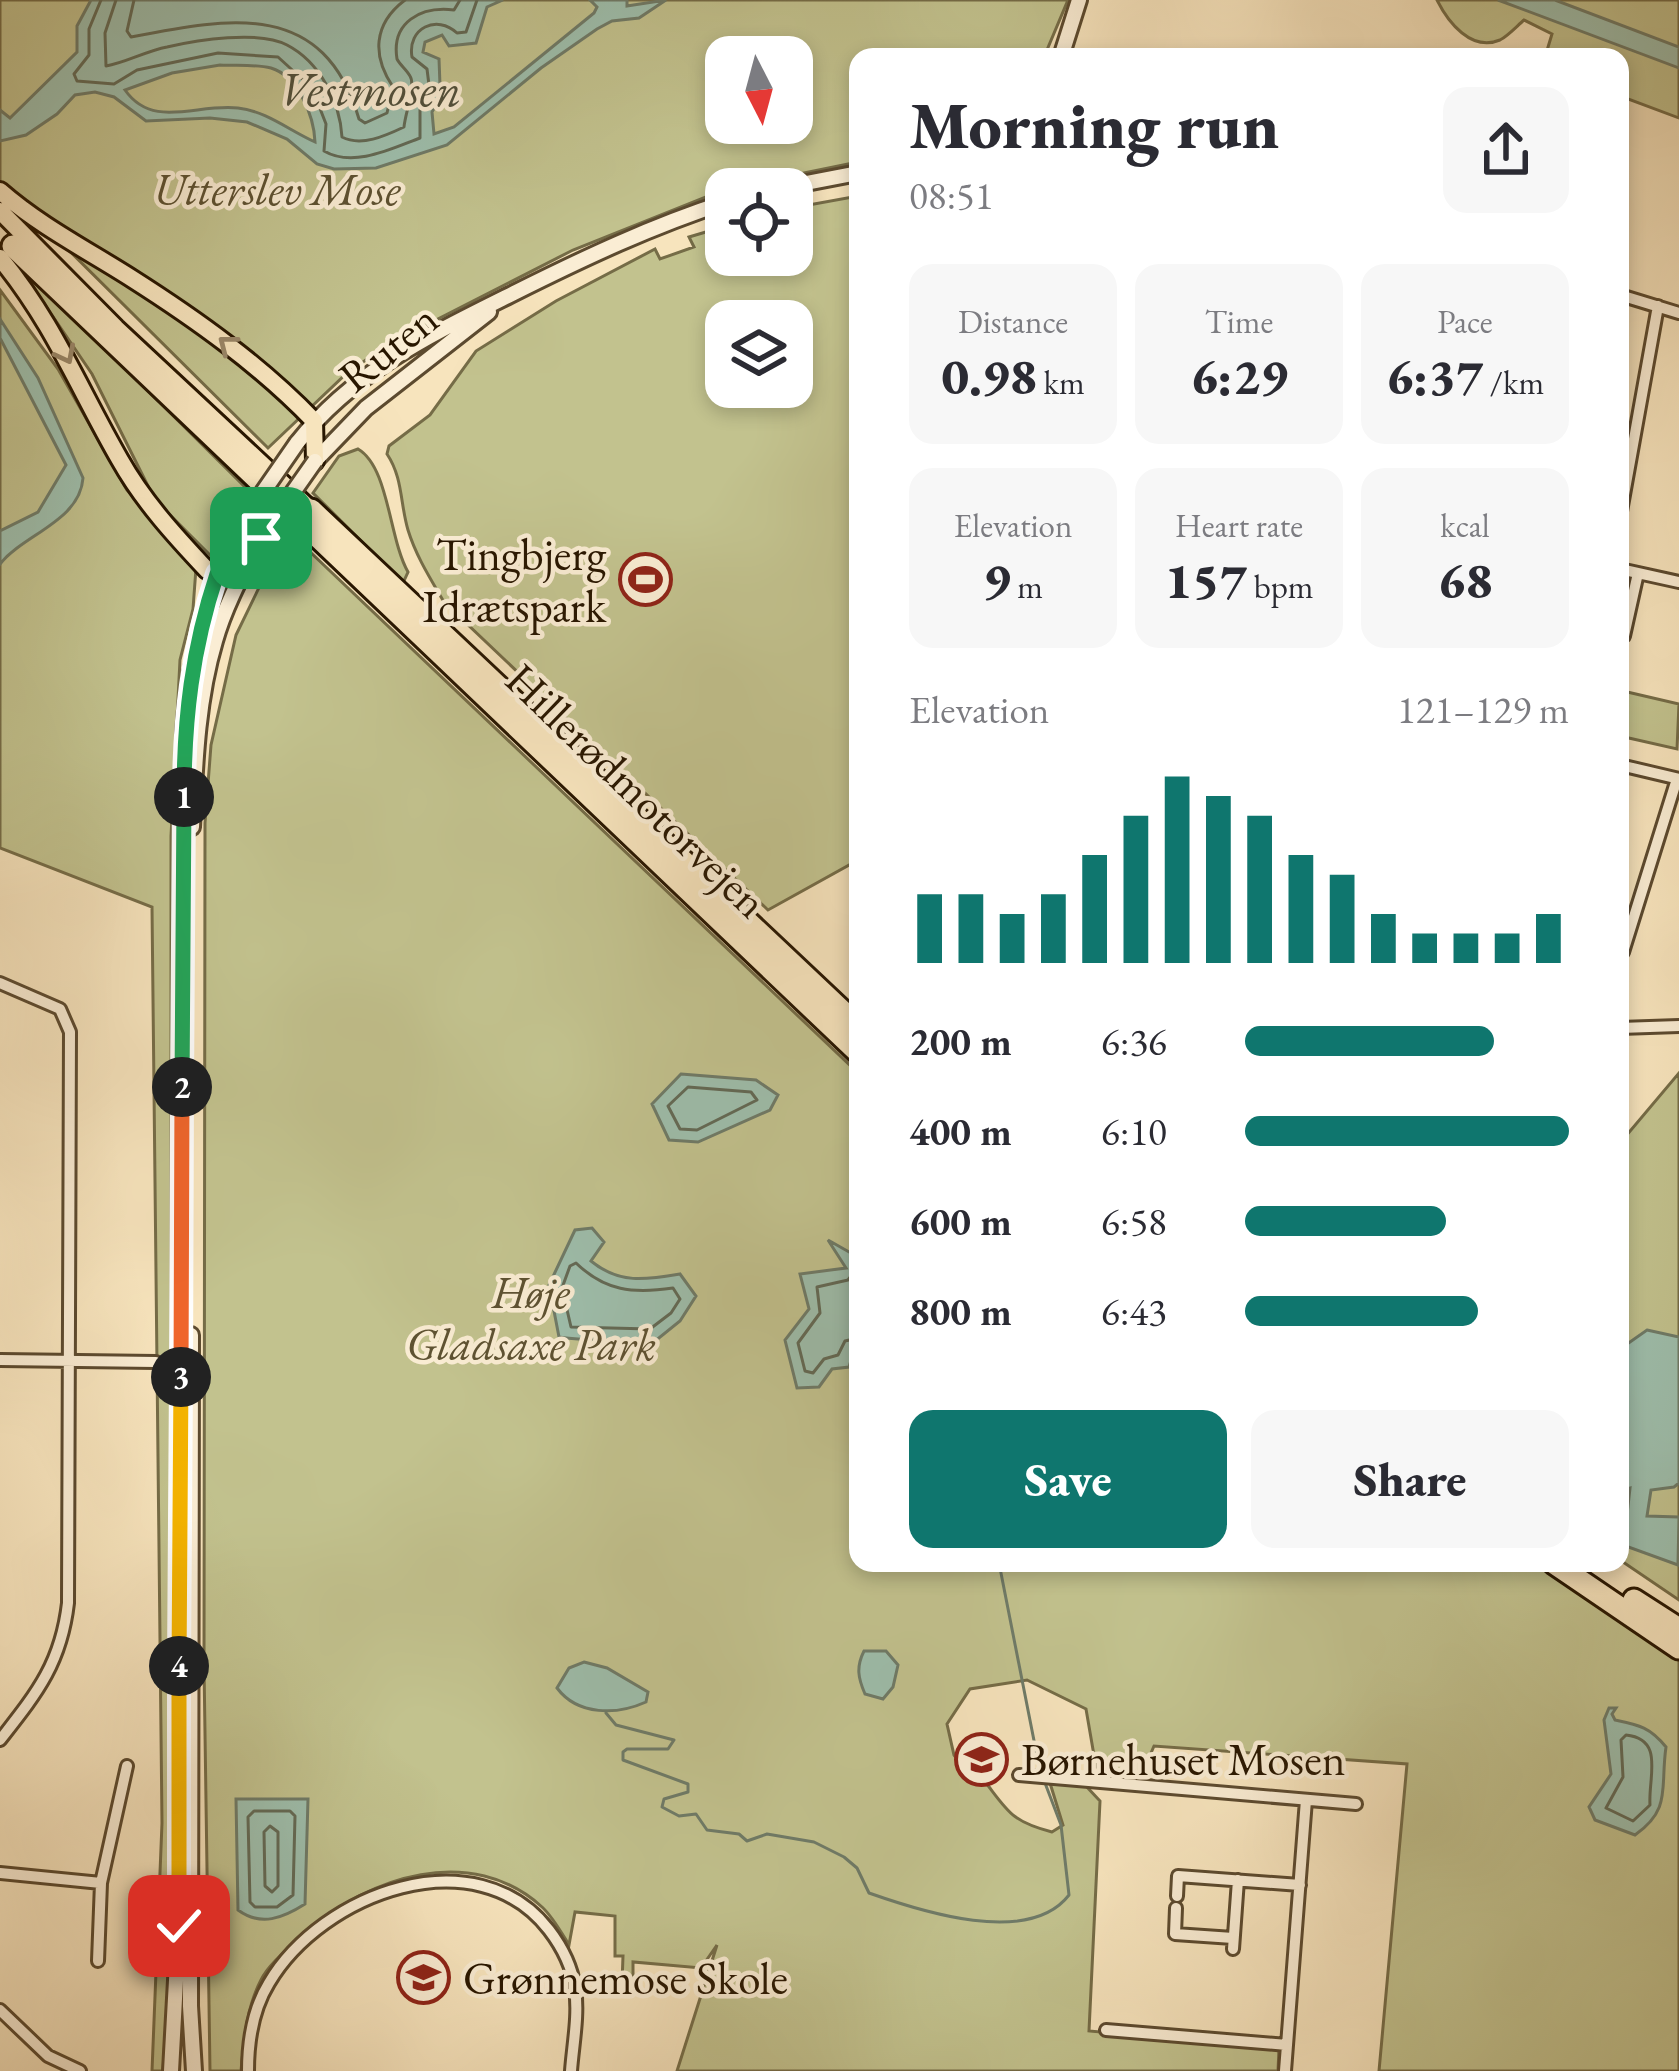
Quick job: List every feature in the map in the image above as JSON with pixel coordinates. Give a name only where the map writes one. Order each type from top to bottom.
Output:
[{"type":"highway","name":"Hillerødmotorvejen","points":[[4,246],[849,1044]]},
{"type":"highway","name":"Hillerødmotorvejen","points":[[310,510],[849,1018]]},
{"type":"highway","points":[[1567,1572],[1679,1648]]},
{"type":"highway","points":[[1593,1572],[1679,1629]]},
{"type":"main road","points":[[0,190],[63,237],[200,322],[314,421],[315,461]]},
{"type":"main road","name":"Hillerødmotorvejen","points":[[0,211],[116,328],[310,510]]},
{"type":"main road","points":[[4,246],[148,504],[207,570],[217,574]]},
{"type":"street","points":[[1064,48],[1079,0]]},
{"type":"street","points":[[813,182],[849,175]]},
{"type":"street","name":"Ruten","points":[[171,2071],[179,1926],[184,732],[192,664],[217,574],[243,521],[297,443],[314,421],[373,369],[512,294],[653,227],[705,209]]},
{"type":"street","name":"Ruten","points":[[194,2071],[190,2006],[193,823],[208,669],[224,616],[261,538],[315,461],[366,408],[512,294]]},
{"type":"street","points":[[1629,298],[1679,313]]},
{"type":"street","points":[[1629,467],[1658,306]]},
{"type":"street","points":[[217,574],[248,564]]},
{"type":"street","points":[[1629,571],[1679,582]]},
{"type":"street","points":[[1629,614],[1638,573]]},
{"type":"street","points":[[1629,768],[1678,779],[1629,933]]},
{"type":"street","points":[[0,983],[60,1009],[70,1032],[65,1627],[47,1678],[0,1740]]},
{"type":"street","points":[[1629,1028],[1679,1026]]},
{"type":"street","points":[[0,1360],[157,1362]]},
{"type":"street","points":[[98,1961],[101,1883],[127,1766]]},
{"type":"street","points":[[1019,1775],[1356,1804]]},
{"type":"street","points":[[1285,2071],[1306,1800]]},
{"type":"street","points":[[0,1873],[101,1883]]},
{"type":"street","points":[[1238,1880],[1233,1943],[1175,1934],[1178,1876],[1238,1880],[1300,1885]]},
{"type":"street","points":[[248,2071],[260,2000],[289,1956],[348,1911],[381,1894],[441,1880],[500,1890],[540,1918],[556,1939],[575,1986],[571,2071]]},
{"type":"street","points":[[0,2010],[49,2056],[78,2071]]},
{"type":"street","points":[[1106,2030],[1287,2045]]},
{"type":"green space","name":"Utterslev Mose","points":[[0,0],[1068,0],[1048,48],[849,48],[849,164],[813,171],[705,168],[705,197],[573,250],[389,344],[347,373],[268,448],[0,182]]},
{"type":"green space","points":[[1437,0],[1679,0],[1679,118],[1629,99],[1629,48],[1548,48],[1552,34],[1524,20],[1500,40],[1479,42],[1447,17]]},
{"type":"green space","name":"Tingbjerg Idrætspark","points":[[849,198],[849,865],[768,910],[444,602],[411,540],[399,481],[387,454],[389,446],[430,415],[476,351],[556,301],[655,249],[660,259],[694,247],[689,237],[705,232],[705,276],[813,276],[813,204]]},
{"type":"green space","points":[[11,255],[248,490],[211,556],[155,500],[92,374]]},
{"type":"green space","points":[[0,290],[58,369],[127,490],[196,568],[193,609],[180,660],[171,836],[171,1943],[163,2071],[152,2071],[162,1823],[152,907],[0,848]]},
{"type":"green space","points":[[358,449],[368,458],[382,487],[408,572],[403,583],[313,493],[339,456]]},
{"type":"green space","name":"Høje Gladsaxe Park","points":[[287,530],[849,1064],[849,1572],[1551,1572],[1679,1654],[1679,2071],[1379,2071],[1407,1764],[1154,1746],[1142,1774],[1096,1767],[1086,1709],[1027,1680],[970,1689],[947,1724],[954,1755],[972,1778],[983,1779],[1005,1807],[1027,1824],[1052,1832],[1063,1825],[1050,1783],[1085,1785],[1100,1801],[1089,2031],[1279,2048],[1278,2071],[677,2071],[717,1945],[701,1968],[633,1962],[633,1985],[622,1984],[623,1956],[615,1956],[615,1916],[575,1912],[569,1945],[546,1911],[514,1887],[453,1872],[389,1883],[359,1896],[306,1933],[261,1980],[249,2013],[241,2071],[210,2071],[204,1666],[205,823],[211,745],[236,635]]},
{"type":"green space","points":[[1629,692],[1679,704],[1677,749],[1629,738]]},
{"type":"green space","points":[[1679,1073],[1679,1600],[1629,1566],[1629,1132]]},
{"type":"water","name":"Vestmosen","points":[[91,0],[503,0],[487,7],[476,43],[449,46],[442,35],[425,42],[423,52],[439,59],[440,85],[445,89],[432,112],[434,134],[454,127],[594,13],[597,7],[590,0],[627,0],[627,6],[666,0],[639,18],[612,21],[597,29],[447,145],[376,168],[334,169],[317,164],[287,139],[247,122],[210,118],[146,121],[114,97],[95,92],[75,95],[26,135],[0,141],[0,110],[10,118],[77,52],[77,26]],"holes":[[[220,65],[281,72],[308,109],[315,142],[248,110],[162,112],[136,102],[125,90],[172,73]]]},
{"type":"water","points":[[1498,0],[1555,0],[1679,47],[1679,68]]},
{"type":"water","points":[[0,319],[38,378],[83,478],[80,493],[62,516],[0,564],[0,531],[38,512],[66,465],[0,338]]},
{"type":"water","points":[[681,1074],[756,1080],[778,1095],[770,1110],[698,1142],[669,1140],[652,1104]]},
{"type":"water","points":[[592,1228],[604,1242],[591,1261],[601,1268],[633,1278],[680,1274],[696,1296],[680,1321],[654,1342],[559,1337],[549,1285],[575,1230]]},
{"type":"water","points":[[828,1240],[849,1252],[849,1367],[832,1369],[819,1387],[797,1388],[785,1340],[809,1309],[800,1274],[846,1268]]},
{"type":"water","points":[[1647,1330],[1679,1337],[1679,1483],[1651,1490],[1647,1516],[1679,1517],[1678,1565],[1629,1547],[1629,1343]]},
{"type":"water","points":[[864,1651],[886,1651],[898,1665],[893,1687],[883,1699],[865,1694],[859,1678]]},
{"type":"water","points":[[584,1662],[607,1668],[648,1692],[646,1702],[611,1711],[576,1704],[557,1688],[569,1668]]},
{"type":"water","points":[[1609,1708],[1616,1708],[1615,1720],[1644,1728],[1666,1747],[1659,1807],[1635,1835],[1595,1820],[1589,1807],[1611,1774],[1604,1720]]},
{"type":"water","points":[[236,1799],[308,1799],[305,1904],[272,1919],[238,1910]]},
{"type":"waterway","points":[[1001,1572],[1040,1771]]},
{"type":"waterway","points":[[606,1713],[616,1725],[674,1740],[668,1749],[623,1752],[623,1760],[688,1784],[688,1792],[664,1799],[662,1807],[679,1816],[696,1814],[707,1830],[739,1834],[747,1841],[767,1834],[814,1842],[857,1868],[869,1893],[973,1920],[1028,1919],[1051,1911],[1069,1895],[1061,1825],[1045,1783]]},
{"type":"place","name":"Tingbjerg Idrætspark","points":[[645,580]]},
{"type":"place","name":"Børnehuset Mosen","points":[[982,1759]]},
{"type":"place","name":"Grønnemose Skole","points":[[424,1978]]},
{"type":"route","points":[[179,1926],[184,732],[192,664],[217,574],[248,564],[261,538]]}]
